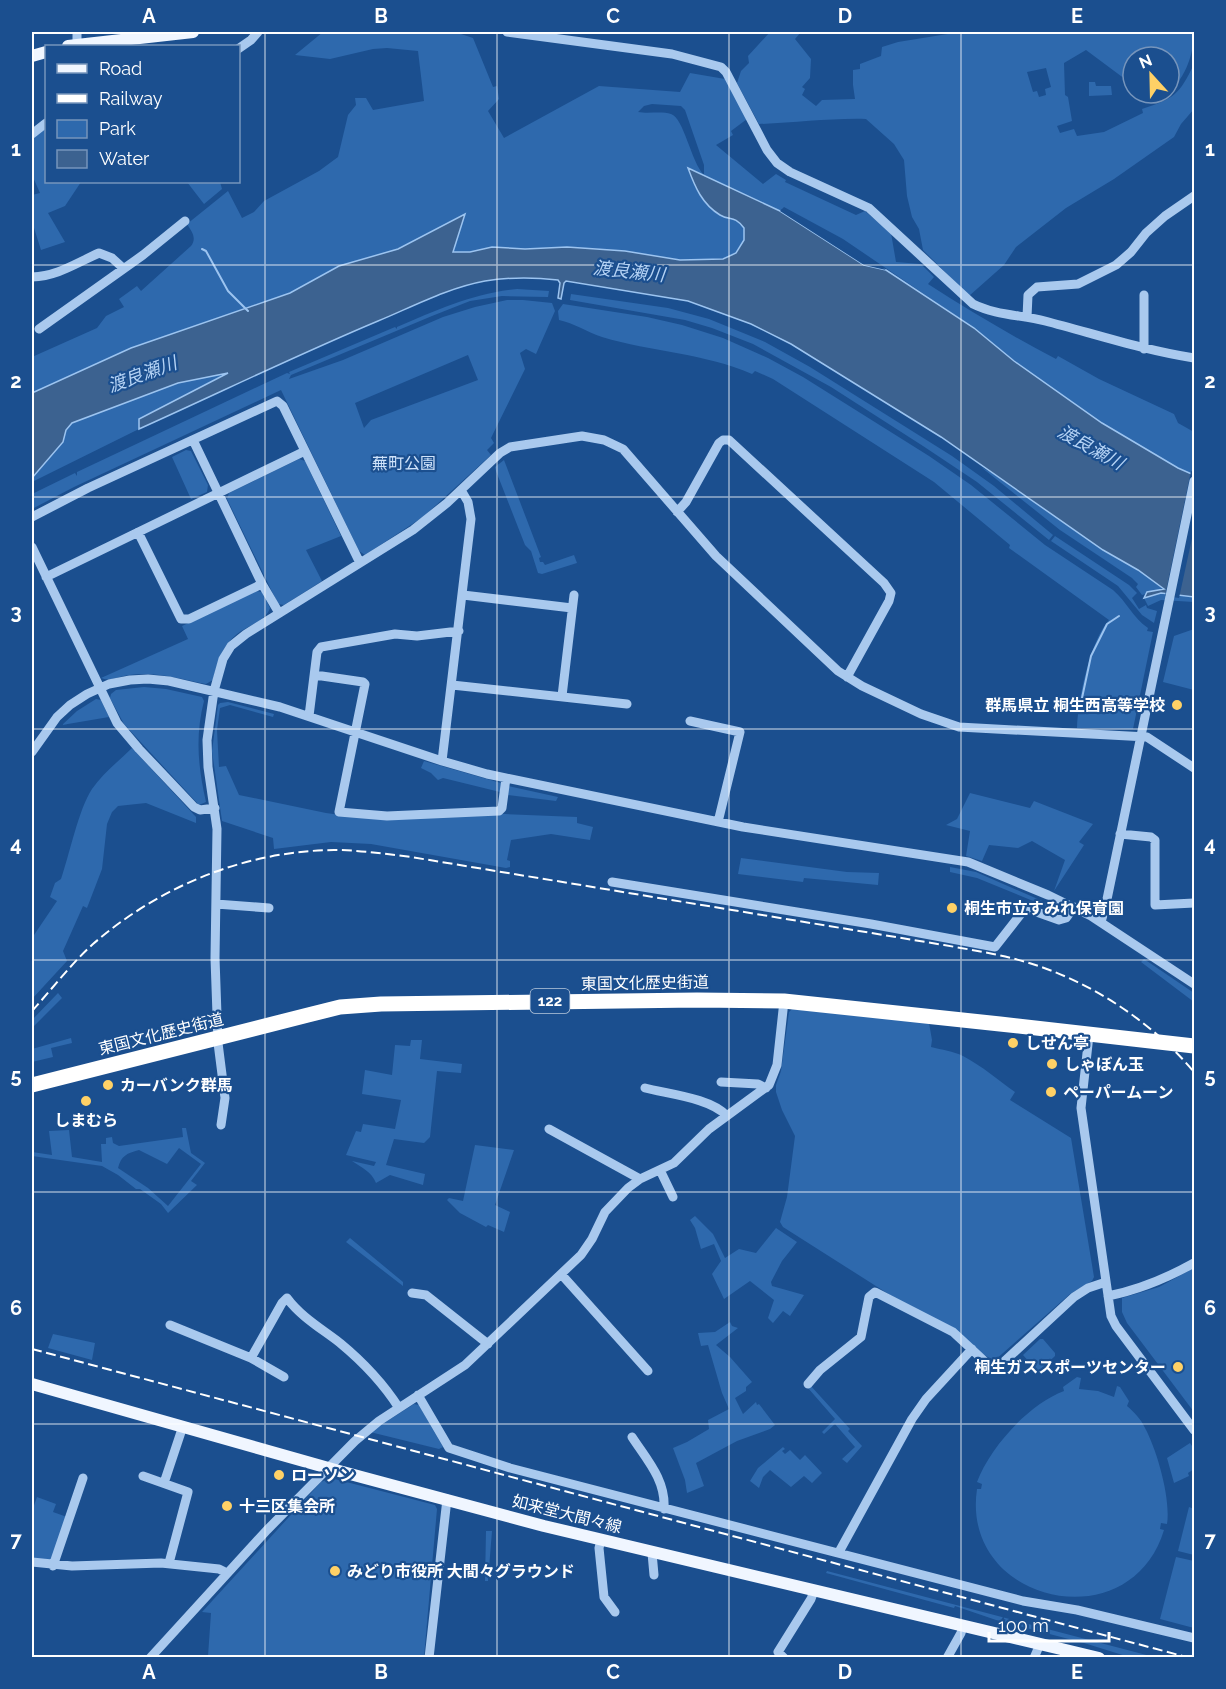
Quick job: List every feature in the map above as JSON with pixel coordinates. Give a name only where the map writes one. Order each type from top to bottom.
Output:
[{"type":"highway","name":"東国文化歴史街道","points":[[32,1085],[333,1009],[370,1005],[697,1000],[784,1001],[1000,1023],[1089,1035],[1172,1040],[1194,1046]]},
{"type":"main road","points":[[81,45],[193,32]]},
{"type":"main road","name":"如来堂大間々線","points":[[32,1384],[447,1500],[601,1540],[1099,1658]]},
{"type":"street","points":[[240,48],[258,32]]},
{"type":"street","points":[[507,32],[680,55],[722,67],[770,156],[779,165],[869,208],[973,304],[988,311],[1027,317],[1144,349],[1194,358]]},
{"type":"street","points":[[32,134],[45,124]]},
{"type":"street","points":[[1027,317],[1028,295],[1035,287],[1078,284],[1097,275],[1131,252],[1146,233],[1165,216],[1194,196]]},
{"type":"street","points":[[39,329],[185,222]]},
{"type":"street","points":[[32,278],[66,270],[99,253],[112,258],[123,268]]},
{"type":"street","points":[[1144,295],[1144,349]]},
{"type":"street","points":[[32,517],[88,488],[277,401],[283,406],[360,563]]},
{"type":"street","points":[[221,1125],[225,1098],[218,1038],[215,958],[218,866],[215,808],[208,767],[207,740],[214,691],[223,659],[231,646],[279,613],[413,530],[507,448],[562,438],[589,437],[604,440],[623,449],[730,570],[846,677],[921,714],[958,727],[1141,736],[1154,740],[1194,768]]},
{"type":"street","points":[[677,512],[686,502],[717,446],[726,439],[884,583],[891,593],[890,601],[846,677]]},
{"type":"street","points":[[193,440],[262,584],[279,613]]},
{"type":"street","points":[[46,577],[305,451]]},
{"type":"street","points":[[1101,922],[1194,481]]},
{"type":"street","points":[[442,761],[471,519],[468,502],[461,490]]},
{"type":"street","points":[[138,532],[181,619],[189,619],[262,584]]},
{"type":"street","points":[[32,547],[117,723],[194,807],[200,810],[215,808]]},
{"type":"street","points":[[463,595],[572,608]]},
{"type":"street","points":[[562,696],[574,595]]},
{"type":"street","points":[[309,716],[317,652],[321,646],[395,634],[417,636],[459,631]]},
{"type":"street","points":[[315,675],[365,684],[339,812],[387,816],[499,811],[502,808],[506,778]]},
{"type":"street","points":[[32,752],[62,712],[78,699],[100,688],[120,682],[148,679],[169,681],[309,716],[442,761],[506,778],[718,822],[968,862],[1074,907],[1101,922],[1194,984]]},
{"type":"street","points":[[452,685],[627,704]]},
{"type":"street","points":[[690,721],[740,732],[718,822]]},
{"type":"street","points":[[1120,834],[1151,837],[1155,840],[1155,905],[1194,903]]},
{"type":"street","points":[[612,882],[861,922],[995,947],[1026,909],[1059,920],[1066,918],[1074,907]]},
{"type":"street","points":[[216,904],[269,908]]},
{"type":"street","points":[[150,1658],[227,1573],[328,1467],[368,1429],[465,1365],[585,1251],[611,1205],[628,1188],[640,1179],[678,1160],[702,1136],[766,1088],[772,1081],[777,1065],[784,1001]]},
{"type":"street","points":[[1089,1035],[1081,1108],[1111,1316],[1194,1431]]},
{"type":"street","points":[[721,1082],[758,1084],[766,1088]]},
{"type":"street","points":[[645,1088],[702,1101],[719,1108],[727,1116]]},
{"type":"street","points":[[549,1129],[640,1179]]},
{"type":"street","points":[[660,1170],[673,1197]]},
{"type":"street","points":[[1107,1296],[1160,1280],[1194,1263]]},
{"type":"street","points":[[561,1274],[648,1371]]},
{"type":"street","points":[[808,1384],[820,1370],[861,1337],[870,1297],[875,1292],[953,1332],[993,1369],[996,1369],[1074,1297],[1088,1288],[1106,1282]]},
{"type":"street","points":[[412,1293],[426,1295],[488,1344]]},
{"type":"street","points":[[251,1358],[287,1298],[308,1319],[366,1367],[383,1384],[399,1408]]},
{"type":"street","points":[[170,1325],[251,1358],[284,1377]]},
{"type":"street","points":[[839,1552],[912,1419],[926,1399],[972,1349]]},
{"type":"street","points":[[418,1395],[447,1446],[510,1468],[1023,1601],[1077,1610],[1194,1638]]},
{"type":"street","points":[[164,1483],[183,1426]]},
{"type":"street","points":[[632,1437],[659,1478],[663,1488],[664,1509]]},
{"type":"street","points":[[142,1476],[186,1490],[188,1494],[169,1563]]},
{"type":"street","points":[[53,1566],[83,1478]]},
{"type":"street","points":[[429,1658],[447,1500]]},
{"type":"street","points":[[601,1540],[604,1597],[615,1612]]},
{"type":"street","points":[[652,1553],[654,1575]]},
{"type":"street","points":[[32,1562],[53,1566],[169,1563],[219,1569],[227,1573]]},
{"type":"street","points":[[784,1658],[778,1652],[814,1591]]},
{"type":"street","points":[[946,1658],[963,1626]]},
{"type":"street","points":[[1034,1658],[1040,1644]]},
{"type":"green space","points":[[323,32],[455,32],[473,38],[493,87],[497,86],[499,99],[488,111],[504,138],[599,86],[680,92],[690,73],[725,79],[747,119],[731,131],[733,135],[716,145],[763,184],[776,174],[786,180],[785,182],[856,215],[865,211],[891,233],[896,262],[921,264],[934,277],[928,284],[1056,359],[1058,356],[1099,379],[1174,414],[1178,423],[1194,432],[1194,475],[1102,423],[1014,361],[974,328],[843,239],[784,207],[780,211],[688,169],[704,201],[720,215],[738,221],[744,228],[744,240],[736,253],[723,259],[680,260],[625,251],[567,247],[525,249],[492,247],[470,252],[452,252],[464,215],[398,249],[339,266],[290,293],[131,348],[32,393],[32,357],[97,328],[106,316],[124,307],[119,299],[137,286],[141,291],[191,246],[194,238],[187,224],[228,191],[242,218],[254,212],[264,201],[319,171],[338,157],[348,115],[356,105],[355,98],[366,98],[373,110],[424,101],[418,51],[373,49],[330,59],[295,55]],"holes":[[[652,104],[681,106],[685,110],[704,165],[704,175],[695,161],[676,117],[667,113],[638,112],[644,106]]]},
{"type":"green space","points":[[770,32],[801,32],[795,39],[811,59],[810,78],[802,87],[805,89],[802,95],[816,106],[822,100],[855,99],[853,70],[860,69],[860,64],[881,56],[882,47],[898,42],[960,32],[1194,32],[1188,64],[1181,77],[1181,45],[1121,45],[1121,76],[1086,50],[1064,63],[1065,95],[1068,97],[1072,121],[1057,126],[1060,133],[1074,129],[1077,136],[1104,132],[1143,113],[1142,109],[1153,105],[1181,105],[1181,88],[1194,64],[1194,109],[1181,124],[1174,137],[1114,179],[1066,208],[1016,247],[1004,265],[969,296],[923,250],[919,229],[912,217],[907,196],[904,160],[894,144],[866,119],[759,124],[737,83],[741,71],[749,63],[748,56]],"holes":[[[1046,68],[1051,87],[1045,89],[1046,95],[1039,97],[1037,91],[1033,92],[1027,72]]]},
{"type":"green space","points":[[1089,82],[1095,82],[1096,86],[1111,86],[1112,95],[1089,96]]},
{"type":"green space","points":[[45,128],[45,183],[80,183],[65,206],[48,213],[65,242],[41,250],[34,228],[32,229],[32,195],[40,193],[32,175],[32,139]]},
{"type":"green space","points":[[188,183],[220,183],[222,189],[204,204]]},
{"type":"green space","name":"蕪町公園","points":[[517,289],[549,291],[548,297],[502,296],[470,301],[291,375],[289,379],[343,360],[443,317],[475,307],[507,300],[552,303],[555,311],[536,354],[526,349],[520,353],[525,369],[491,438],[494,443],[487,450],[491,455],[423,517],[365,555],[359,551],[281,390],[32,509],[32,494],[75,473],[77,476],[77,472],[287,373],[290,374],[289,372],[441,309],[471,298]],"holes":[[[468,355],[478,380],[371,420],[364,428],[355,403]]]},
{"type":"green space","points":[[571,294],[668,308],[709,319],[765,342],[810,367],[952,456],[994,486],[1053,535],[1049,540],[977,482],[923,446],[831,387],[753,344],[685,320],[570,300]]},
{"type":"green space","points":[[563,304],[682,325],[723,338],[768,358],[803,377],[929,456],[971,485],[1045,545],[1113,590],[1138,620],[1148,628],[1147,631],[1153,632],[1133,729],[1077,728],[1086,671],[1096,642],[1109,620],[1009,548],[1010,545],[934,482],[773,379],[755,371],[752,374],[715,361],[602,337],[559,320],[558,311]]},
{"type":"green space","points":[[231,372],[139,419],[139,429],[32,482],[32,478],[63,442],[66,430],[72,423],[178,383]]},
{"type":"green space","points":[[186,450],[191,451],[208,485],[207,492],[191,499],[172,457]]},
{"type":"green space","points":[[299,459],[305,461],[341,536],[306,550],[322,581],[284,605],[278,604],[227,499],[229,493]]},
{"type":"green space","points":[[504,460],[541,557],[540,562],[545,565],[574,555],[577,563],[542,574],[538,573],[531,551],[525,545],[496,471],[495,467]]},
{"type":"green space","points":[[981,467],[1001,478],[1103,550],[1165,589],[1142,595],[1136,587],[1138,584],[1132,578],[1060,530]]},
{"type":"green space","points":[[1055,536],[1129,585],[1137,593],[1132,598],[1139,609],[1146,605],[1147,608],[1157,611],[1154,623],[1142,615],[1118,586],[1051,541]]},
{"type":"green space","points":[[256,591],[262,592],[270,608],[268,613],[241,631],[227,644],[216,667],[213,680],[206,684],[148,674],[111,679],[101,678],[188,639],[182,626]]},
{"type":"green space","points":[[1163,593],[1194,597],[1194,602],[1161,600],[1148,606],[1144,598]]},
{"type":"green space","points":[[1194,629],[1194,690],[1163,682],[1174,636]]},
{"type":"green space","points":[[144,687],[202,697],[204,701],[199,727],[199,751],[206,802],[199,805],[124,724],[110,698],[116,690]]},
{"type":"green space","points":[[96,699],[101,700],[109,717],[62,725],[77,711]]},
{"type":"green space","points":[[228,702],[274,714],[273,717],[230,705],[220,708],[217,730],[219,767],[226,766],[239,795],[355,817],[505,814],[577,817],[577,823],[593,827],[590,840],[551,834],[511,840],[507,860],[510,861],[510,867],[506,868],[371,844],[331,842],[274,849],[273,838],[222,821],[212,751],[218,705]]},
{"type":"green space","points":[[132,748],[196,817],[196,823],[146,803],[118,806],[112,812],[107,824],[102,869],[87,908],[83,906],[63,951],[67,961],[32,999],[32,938],[57,901],[50,897],[55,883],[61,879],[87,797],[106,772]]},
{"type":"green space","points":[[424,761],[501,783],[500,792],[443,778],[438,780],[421,768]]},
{"type":"green space","points":[[508,786],[558,797],[556,801],[507,795]]},
{"type":"green space","points":[[970,793],[1030,808],[1034,801],[1093,824],[1079,842],[1084,845],[1054,891],[1065,860],[1032,841],[1018,848],[989,845],[982,861],[966,856],[970,831],[946,825],[957,819]]},
{"type":"green space","points":[[741,858],[847,872],[879,873],[878,885],[804,878],[803,882],[738,874]]},
{"type":"green space","points":[[950,867],[976,872],[1056,907],[1055,910],[977,878],[950,872]]},
{"type":"green space","points":[[1144,959],[1194,993],[1194,1002],[1141,962]]},
{"type":"green space","points":[[58,993],[62,998],[32,1028],[32,1020]]},
{"type":"green space","points":[[792,1009],[929,1023],[931,1047],[959,1054],[977,1064],[1015,1092],[1010,1100],[1071,1138],[1094,1277],[1092,1281],[1070,1294],[994,1361],[783,1227],[780,1222],[787,1197],[795,1136],[782,1110],[776,1085],[781,1071],[789,1012]]},
{"type":"green space","points":[[71,1038],[72,1043],[51,1048],[53,1057],[32,1062],[32,1049]]},
{"type":"green space","points":[[411,1040],[422,1040],[420,1059],[462,1064],[461,1073],[437,1071],[430,1137],[424,1143],[394,1139],[386,1165],[425,1174],[423,1185],[390,1175],[376,1183],[369,1173],[352,1161],[374,1166],[376,1162],[346,1155],[356,1131],[361,1132],[363,1124],[395,1129],[401,1100],[362,1094],[365,1070],[392,1075],[395,1045],[410,1046]]},
{"type":"green space","points":[[182,1128],[186,1128],[191,1153],[205,1163],[191,1181],[197,1185],[168,1213],[161,1204],[140,1189],[136,1189],[102,1166],[32,1156],[32,1152],[52,1155],[49,1131],[69,1130],[72,1157],[102,1162],[101,1144],[106,1144],[106,1138],[112,1137],[113,1143],[119,1146],[183,1137]],"holes":[[[179,1148],[201,1164],[168,1206],[148,1188],[118,1168],[125,1156],[139,1150],[167,1164]]]},
{"type":"green space","points":[[475,1145],[514,1150],[495,1205],[510,1212],[504,1232],[488,1225],[486,1227],[460,1213],[447,1200],[449,1198],[463,1201]]},
{"type":"green space","points":[[695,1216],[713,1234],[725,1258],[739,1249],[756,1253],[776,1228],[797,1242],[782,1261],[771,1282],[772,1286],[804,1295],[790,1316],[783,1311],[773,1323],[768,1318],[774,1300],[750,1281],[724,1299],[712,1274],[721,1261],[714,1244],[701,1249],[695,1228],[690,1220]]},
{"type":"green space","points":[[350,1238],[403,1282],[403,1286],[346,1242]]},
{"type":"green space","name":"桐生ガススポーツセンター","points":[[1194,1268],[1194,1412],[1127,1323],[1122,1312],[1122,1298],[1159,1287]]},
{"type":"green space","points":[[730,1322],[732,1326],[738,1328],[716,1345],[752,1382],[746,1387],[746,1391],[735,1398],[743,1414],[756,1402],[775,1425],[737,1441],[696,1463],[704,1486],[687,1493],[685,1480],[673,1448],[709,1429],[708,1420],[729,1409],[708,1345],[701,1346],[698,1333],[715,1332]]},
{"type":"green space","points":[[53,1334],[95,1343],[92,1360],[48,1348]]},
{"type":"green space","points":[[1040,1339],[1043,1339],[1055,1356],[1038,1372],[1023,1355]]},
{"type":"green space","points":[[1077,1377],[1081,1378],[1079,1389],[1098,1391],[1114,1397],[1117,1386],[1120,1387],[1129,1401],[1127,1406],[1135,1413],[1150,1437],[1162,1475],[1168,1514],[1167,1524],[1161,1523],[1160,1529],[1164,1530],[1146,1565],[1118,1587],[1085,1596],[1051,1594],[1020,1582],[994,1559],[979,1528],[977,1489],[981,1489],[982,1484],[977,1482],[991,1455],[1012,1428],[1037,1406],[1064,1391],[1063,1387]]},
{"type":"green space","points":[[810,1385],[850,1429],[848,1431],[862,1446],[847,1463],[842,1459],[855,1447],[835,1424],[824,1434],[822,1432],[835,1419],[808,1388]]},
{"type":"green space","points":[[414,1404],[419,1405],[443,1447],[439,1449],[370,1432]]},
{"type":"green space","points":[[1190,1443],[1194,1449],[1194,1469],[1188,1473],[1189,1476],[1174,1483],[1167,1458]]},
{"type":"green space","points":[[783,1447],[785,1449],[782,1451],[785,1454],[790,1450],[800,1460],[805,1455],[822,1473],[812,1483],[804,1476],[791,1487],[770,1470],[763,1477],[759,1488],[750,1481],[758,1468]]},
{"type":"green space","name":"みどり市役所 大間々グラウンド","points":[[331,1478],[435,1505],[437,1509],[424,1657],[208,1656],[211,1613],[202,1612],[321,1482]]},
{"type":"green space","points":[[37,1497],[56,1504],[53,1512],[67,1517],[53,1558],[49,1561],[32,1559],[32,1511]]},
{"type":"green space","points":[[1189,1507],[1194,1509],[1194,1555],[1178,1551]]},
{"type":"green space","points":[[486,1531],[492,1531],[488,1581],[485,1581]]},
{"type":"green space","points":[[1176,1557],[1194,1561],[1194,1628],[1160,1619]]},
{"type":"green space","points":[[827,1571],[1154,1657],[1129,1657],[996,1620],[955,1606],[954,1608],[826,1573]]},
{"type":"water","name":"渡良瀬川","points":[[688,168],[780,211],[864,265],[886,270],[974,328],[1014,361],[1102,423],[1194,475],[1194,597],[1161,593],[1144,598],[1147,592],[1164,589],[1138,570],[1103,550],[941,437],[791,344],[751,324],[688,301],[566,281],[561,299],[558,298],[560,283],[558,280],[549,279],[494,280],[471,284],[443,293],[139,429],[139,419],[228,373],[178,383],[72,423],[66,430],[63,442],[32,478],[32,393],[131,348],[290,293],[339,266],[398,249],[465,214],[453,252],[470,252],[492,247],[525,249],[567,247],[625,251],[680,260],[723,259],[736,253],[744,240],[744,228],[737,221],[723,217],[708,206],[696,188]]},
{"type":"pier","points":[[782,209],[865,262],[879,265],[886,270],[864,265],[780,211]]},
{"type":"pier","points":[[1191,471],[1194,472],[1194,529],[1179,598],[1165,596]]},
{"type":"waterway","points":[[202,249],[206,251],[228,291],[248,311]]},
{"type":"waterway","points":[[1079,712],[1091,656],[1107,624],[1119,616]]},
{"type":"railway","points":[[32,1011],[93,944],[119,923],[175,889],[236,865],[268,857],[334,850],[411,857],[944,945],[1016,959],[1073,980],[1118,1005],[1159,1036],[1194,1072]]},
{"type":"railway","points":[[32,1349],[1190,1658]]},
{"type":"place","name":"群馬県立 桐生西高等学校","points":[[1177,705]]},
{"type":"place","name":"桐生市立すみれ保育園","points":[[952,908]]},
{"type":"place","name":"しせん亭","points":[[1013,1043]]},
{"type":"place","name":"しゃぼん玉","points":[[1052,1064]]},
{"type":"place","name":"カーバンク群馬","points":[[108,1085]]},
{"type":"place","name":"ペーパームーン","points":[[1051,1092]]},
{"type":"place","name":"しまむら","points":[[86,1101]]},
{"type":"place","name":"桐生ガススポーツセンター","points":[[1178,1367]]},
{"type":"place","name":"ローソン","points":[[279,1475]]},
{"type":"place","name":"十三区集会所","points":[[227,1506]]},
{"type":"place","name":"みどり市役所 大間々グラウンド","points":[[335,1571]]}]
